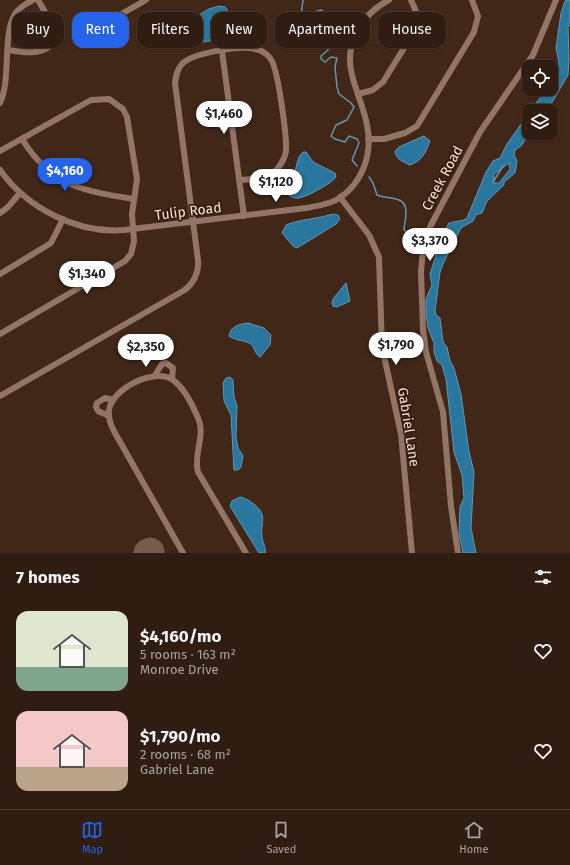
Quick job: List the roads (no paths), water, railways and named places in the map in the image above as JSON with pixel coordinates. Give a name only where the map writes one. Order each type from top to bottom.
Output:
[{"type":"street","points":[[0,103],[4,94],[11,25],[15,15],[21,7],[33,0]]},
{"type":"street","points":[[8,50],[34,52],[52,45],[56,41],[58,35],[38,0]]},
{"type":"street","points":[[125,12],[146,0]]},
{"type":"street","name":"Tulip Road","points":[[0,170],[20,193],[40,208],[63,219],[94,228],[120,231],[318,206],[340,196],[354,184],[363,171],[368,153],[367,125],[351,69],[352,44],[364,20],[376,7],[389,0]]},
{"type":"street","points":[[358,94],[373,90],[383,82],[414,32],[418,16],[411,0]]},
{"type":"street","points":[[368,139],[384,139],[405,133],[420,122],[474,32],[478,16],[472,0]]},
{"type":"street","name":"Creek Road","points":[[458,553],[451,506],[443,412],[426,352],[423,330],[421,272],[423,248],[430,227],[480,132],[533,55],[556,0]]},
{"type":"street","points":[[0,396],[187,289],[192,282],[198,270],[175,79],[182,64],[191,57],[244,48],[258,50],[270,58],[276,70],[286,143],[284,158],[280,166],[269,175],[239,180]]},
{"type":"street","points":[[222,51],[244,216]]},
{"type":"street","points":[[0,151],[91,100],[102,99],[113,101],[122,109],[128,121],[137,179],[132,214],[134,229],[133,248],[129,257],[121,265],[0,334]]},
{"type":"street","points":[[22,139],[39,163],[69,184],[90,192],[134,199]]},
{"type":"street","points":[[0,213],[8,207],[20,193]]},
{"type":"street","name":"Gabriel Lane","points":[[340,196],[369,235],[379,257],[382,347],[401,434],[412,553]]},
{"type":"street","points":[[0,274],[51,243],[63,219]]},
{"type":"street","points":[[155,375],[162,364],[166,363],[174,368],[172,379]]},
{"type":"street","points":[[183,553],[115,433],[109,416],[109,410],[113,400],[125,389],[147,377],[155,375],[172,379],[183,391],[200,425],[197,462],[198,472],[246,553]]},
{"type":"street","points":[[109,416],[98,411],[96,407],[97,403],[105,398],[113,400]]},
{"type":"water","points":[[570,0],[570,25],[568,27],[568,75],[558,92],[559,62],[556,48],[561,13],[565,1]]},
{"type":"water","points":[[219,6],[225,7],[229,12],[211,12],[211,41],[204,42],[203,13]]},
{"type":"water","points":[[542,96],[556,96],[551,104],[535,104]]},
{"type":"water","points":[[522,123],[522,140],[525,140],[521,146],[515,150],[514,155],[517,161],[515,173],[504,182],[504,185],[487,201],[482,213],[476,215],[473,221],[461,228],[440,272],[435,311],[436,315],[440,318],[443,342],[447,347],[461,394],[469,452],[474,472],[471,528],[476,553],[463,553],[459,534],[460,507],[464,498],[462,475],[454,452],[446,379],[442,365],[437,361],[434,352],[434,343],[428,328],[426,299],[432,285],[430,274],[442,236],[449,223],[467,218],[486,172],[493,161],[500,158],[507,144]],"holes":[[[509,163],[510,169],[499,183],[494,183],[494,174]]]},
{"type":"water","points":[[424,136],[430,141],[421,159],[410,165],[397,157],[395,151],[399,147]]},
{"type":"water","points":[[303,152],[306,152],[313,162],[335,173],[336,177],[329,183],[313,192],[303,197],[295,198],[284,192],[283,187],[294,174],[299,157]]},
{"type":"water","points":[[333,214],[338,215],[340,219],[336,224],[297,248],[293,246],[282,233],[286,225],[297,221]]},
{"type":"water","points":[[346,283],[350,301],[337,307],[333,306],[333,299]]},
{"type":"water","points":[[248,323],[264,328],[271,335],[270,345],[260,357],[251,344],[229,336],[233,328]]},
{"type":"water","points":[[230,377],[233,380],[234,397],[237,406],[236,438],[238,448],[243,456],[241,467],[238,470],[234,470],[231,415],[224,401],[223,383],[226,378]]},
{"type":"water","points":[[240,497],[255,505],[261,513],[263,520],[262,537],[265,553],[259,553],[230,506],[232,501]]},
{"type":"waterway","points":[[303,0],[300,23],[304,26],[308,26],[317,11],[322,10],[323,26],[330,44],[328,50],[321,56],[321,59],[325,62],[331,57],[337,58],[335,67],[339,94],[354,107],[347,120],[336,125],[331,136],[345,142],[349,136],[357,139],[359,143],[352,160],[357,166]]},
{"type":"waterway","points":[[493,182],[503,166]]},
{"type":"waterway","points":[[369,177],[373,183],[377,195],[396,199],[404,204],[406,211],[404,229],[420,244]]},
{"type":"waterway","points":[[427,247],[436,255]]}]
